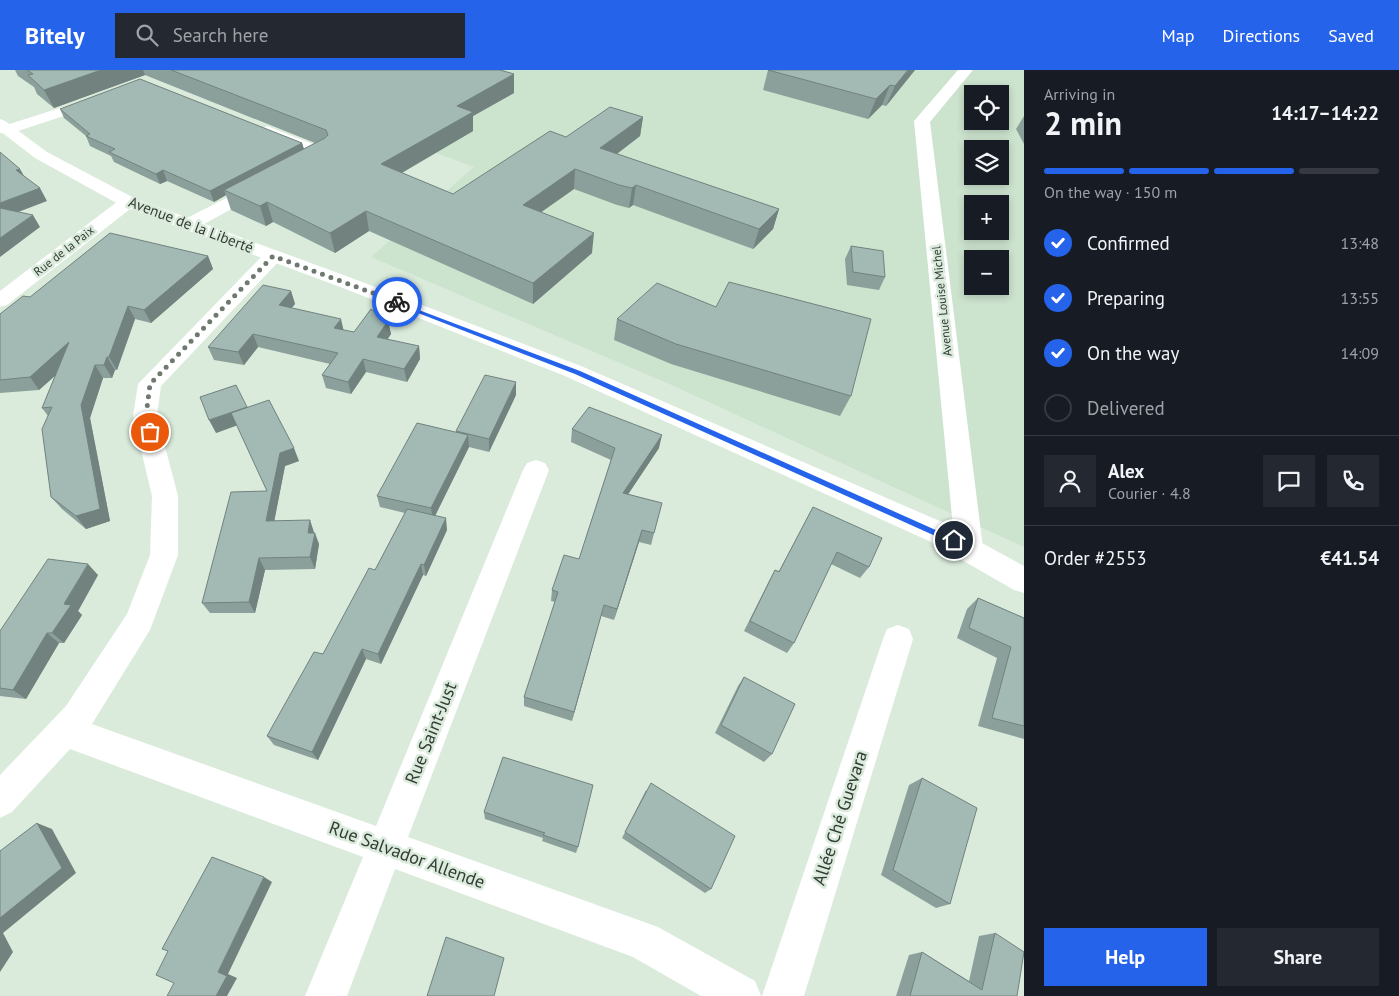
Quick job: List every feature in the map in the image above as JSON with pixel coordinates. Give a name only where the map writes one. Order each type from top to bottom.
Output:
[{"type":"street","name":"Avenue Louise Michel","points":[[966,70],[922,121],[969,548]]},
{"type":"street","points":[[3,127],[108,95]]},
{"type":"street","points":[[251,124],[322,153],[289,171]]},
{"type":"street","name":"Avenue de la Liberté","points":[[3,127],[41,155],[128,202],[573,371],[969,548],[1024,581]]},
{"type":"street","points":[[188,225],[272,180]]},
{"type":"street","name":"Rue de la Paix","points":[[0,301],[128,202]]},
{"type":"street","points":[[0,800],[78,717],[139,621],[164,555],[165,496],[146,416],[150,384],[273,256]]},
{"type":"street","name":"Rue Saint-Just","points":[[326,996],[536,470]]},
{"type":"street","name":"Allée Ché Guevara","points":[[783,996],[898,639]]},
{"type":"street","name":"Rue Salvador Allende","points":[[65,731],[644,940],[740,996]]},
{"type":"shaded area","points":[[214,70],[1024,70],[1024,547],[674,386],[371,257],[474,167]]},
{"type":"building","points":[[27,70],[101,70],[44,90],[28,75],[33,74]]},
{"type":"building","points":[[171,70],[500,70],[514,74],[457,106],[473,112],[381,164],[453,194],[550,131],[566,137],[610,107],[643,117],[600,148],[779,209],[759,229],[636,185],[632,188],[619,185],[575,169],[523,205],[594,233],[533,283],[366,211],[330,233],[267,202],[260,206],[224,190],[325,138],[328,135],[326,130]]},
{"type":"building","points":[[768,70],[908,70],[895,86],[890,85],[876,99]]},
{"type":"building","points":[[140,79],[302,143],[210,191],[163,170],[156,174],[109,152],[115,149],[86,136],[90,134],[60,109]]},
{"type":"building","points":[[0,152],[20,169],[16,170],[40,188],[0,203]]},
{"type":"building","points":[[0,208],[33,215],[0,238]]},
{"type":"building","points":[[110,233],[208,256],[144,310],[128,306],[109,357],[107,357],[104,365],[95,365],[81,405],[100,509],[76,516],[51,497],[42,429],[52,407],[42,408],[69,342],[30,377],[0,380],[0,314],[23,296],[30,297]]},
{"type":"building","points":[[851,246],[883,251],[885,277],[853,272]]},
{"type":"building","points":[[729,282],[871,319],[851,396],[676,344],[617,319],[657,283],[716,307]]},
{"type":"building","points":[[263,285],[291,291],[279,305],[341,319],[334,328],[354,332],[371,309],[388,321],[377,337],[419,346],[404,369],[363,359],[348,382],[322,375],[338,353],[253,334],[238,352],[208,347]]},
{"type":"building","points":[[485,375],[516,382],[489,439],[456,431]]},
{"type":"building","points":[[236,385],[247,407],[209,420],[200,397]]},
{"type":"building","points":[[269,400],[294,448],[280,453],[266,521],[310,520],[308,533],[315,533],[310,557],[259,558],[249,602],[202,603],[231,492],[267,491],[231,413]]},
{"type":"building","points":[[589,407],[662,435],[623,493],[662,503],[654,533],[642,530],[617,609],[604,605],[574,712],[524,697],[558,592],[552,590],[564,555],[579,559],[615,448],[572,429]]},
{"type":"building","points":[[417,423],[468,435],[431,508],[377,496]]},
{"type":"building","points":[[813,507],[882,538],[869,567],[837,552],[794,643],[750,621],[775,570],[779,572]]},
{"type":"building","points":[[407,509],[446,518],[424,565],[421,564],[378,654],[362,649],[312,752],[267,736],[314,652],[323,654],[369,568],[375,570]]},
{"type":"building","points":[[48,559],[88,564],[64,604],[71,605],[52,633],[47,633],[13,690],[0,688],[0,631]]},
{"type":"building","points":[[978,598],[1024,618],[1024,726],[992,718],[1011,647],[969,628]]},
{"type":"building","points":[[744,677],[795,704],[772,754],[721,725]]},
{"type":"building","points":[[503,757],[593,785],[578,847],[543,835],[545,833],[484,812]]},
{"type":"building","points":[[922,778],[977,808],[950,904],[893,870]]},
{"type":"building","points":[[651,783],[735,836],[711,889],[625,832]]},
{"type":"building","points":[[37,823],[62,868],[0,918],[0,851]]},
{"type":"building","points":[[212,857],[264,877],[218,972],[227,976],[216,996],[167,996],[174,983],[156,975],[168,951],[162,949]]},
{"type":"building","points":[[995,933],[1024,952],[1017,996],[910,996],[922,952],[982,990]]},
{"type":"building","points":[[446,937],[504,958],[494,996],[427,996]]},
{"type":"way so far","points":[[150,432],[146,416],[150,384],[273,256],[397,302]]},
{"type":"route","points":[[397,302],[578,373],[954,540]]}]
